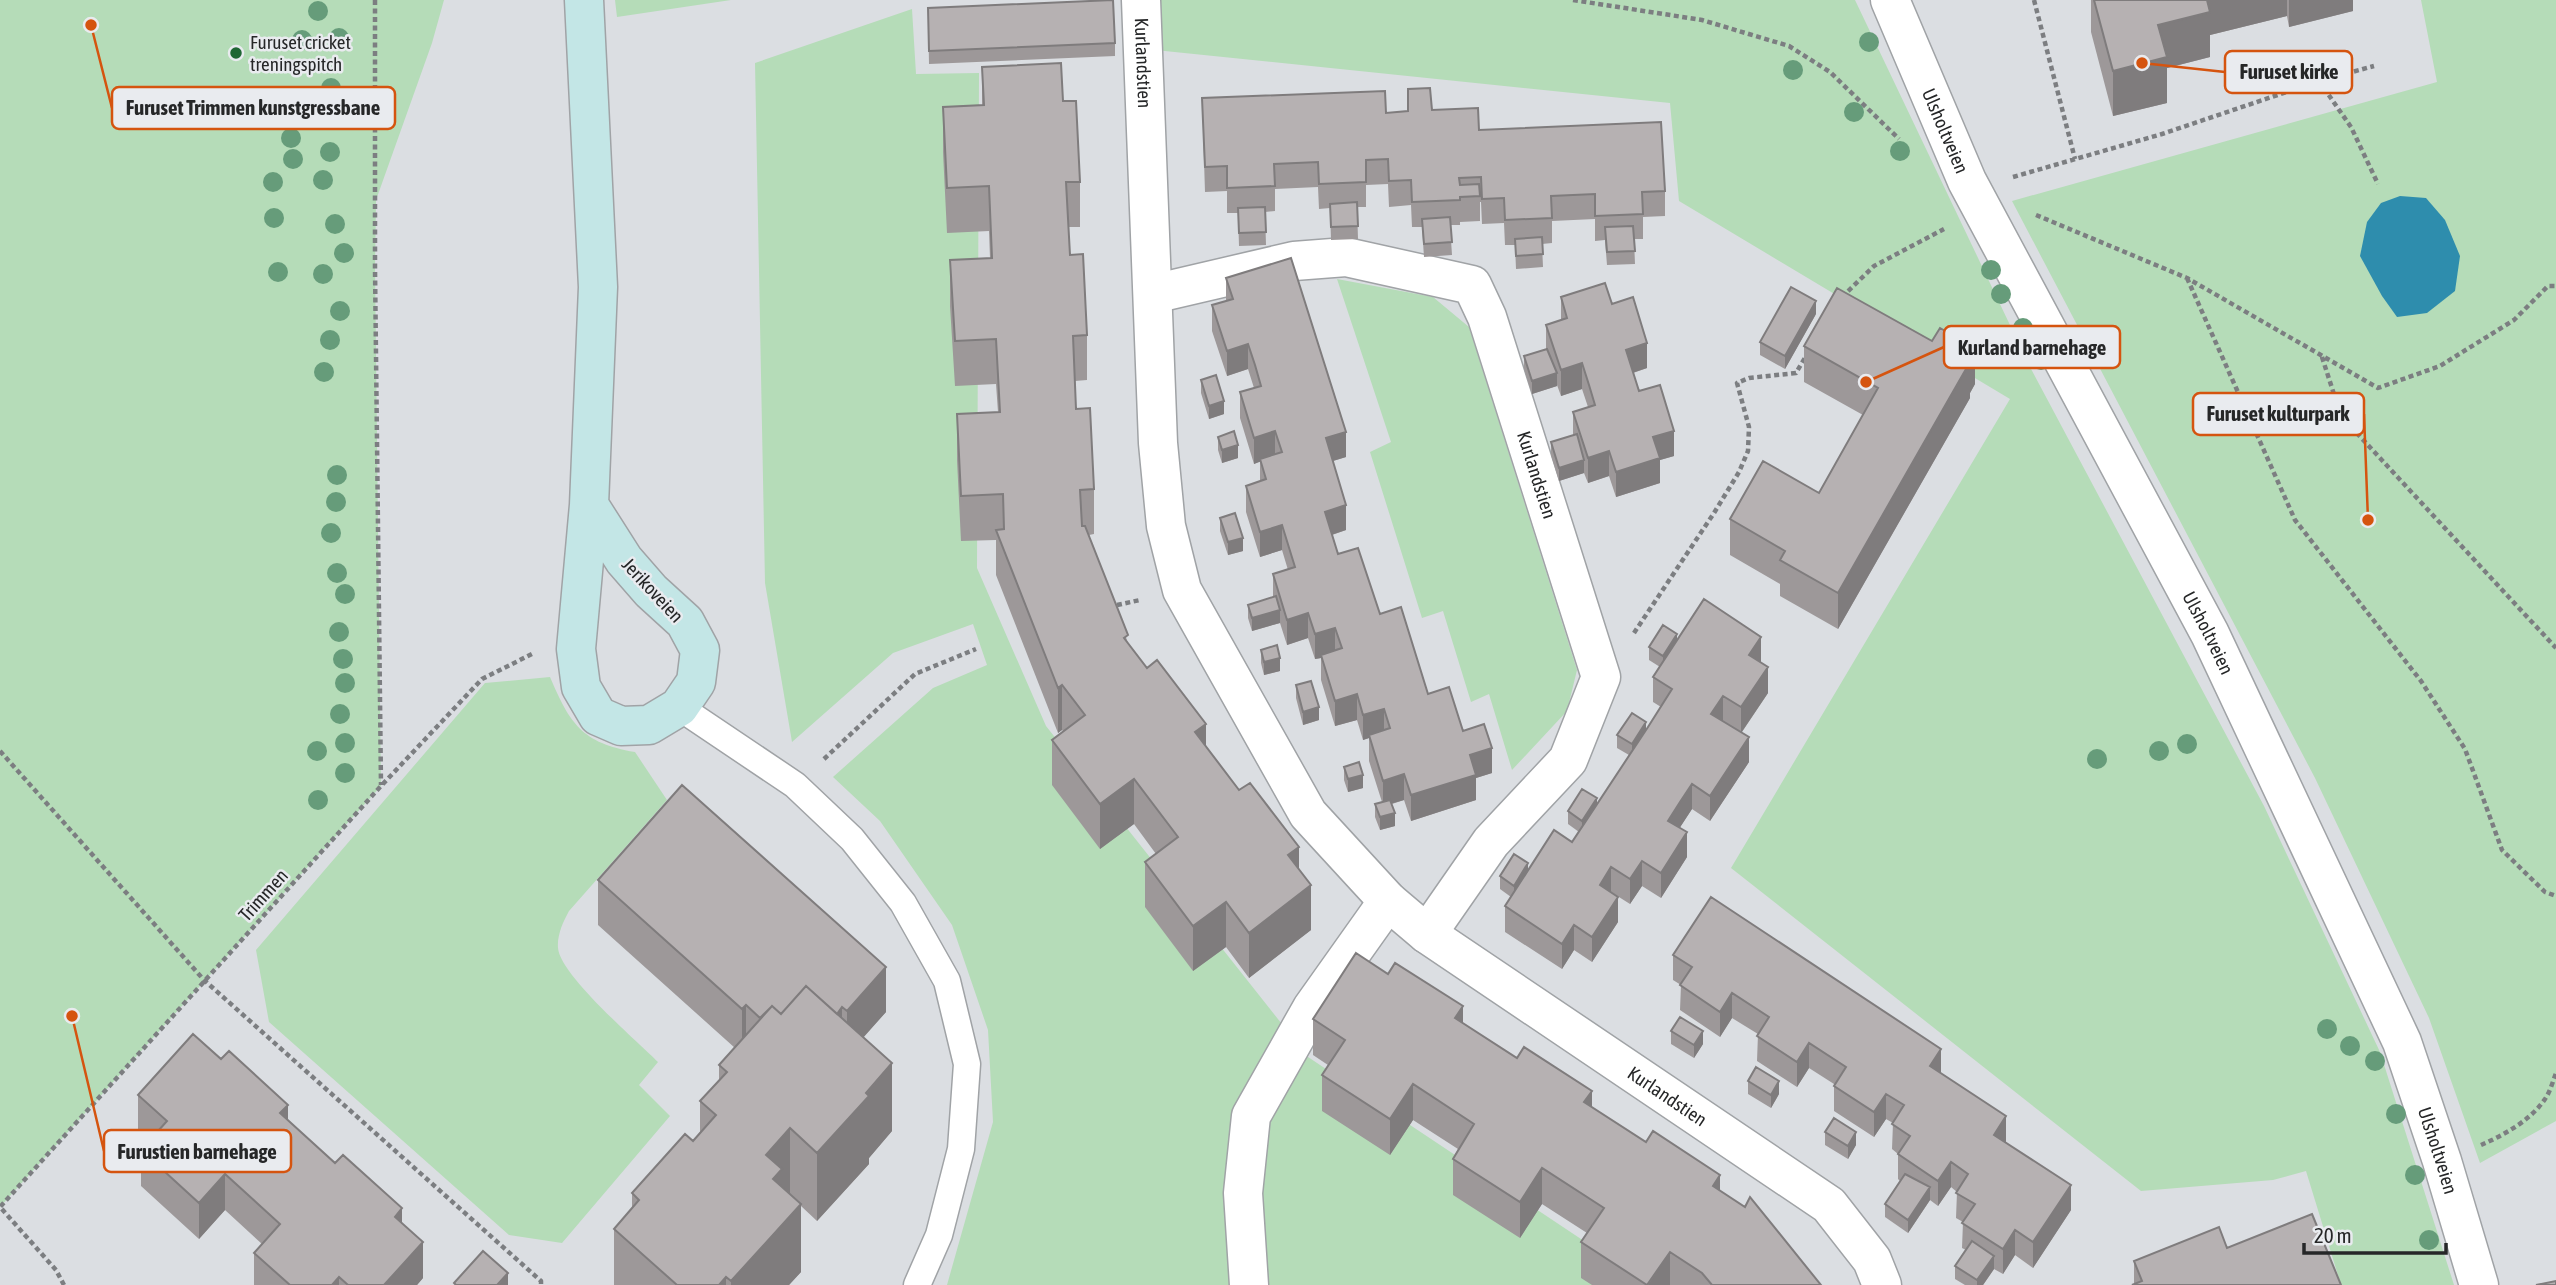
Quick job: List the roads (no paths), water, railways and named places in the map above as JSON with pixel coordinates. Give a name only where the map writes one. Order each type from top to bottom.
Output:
[{"type":"street","name":"Jerikoveien","points":[[584,0],[598,287],[589,505],[576,649],[580,687],[598,716],[621,726],[649,725],[679,707],[696,682],[700,650],[685,622],[651,591],[624,560],[589,505]]},
{"type":"street","name":"Kurlandstien","points":[[1141,0],[1158,443],[1166,526],[1182,590],[1308,814],[1388,901],[1427,933],[1829,1205],[1872,1260],[1882,1285]]},
{"type":"street","name":"Ulsholtveien","points":[[1890,0],[1975,196],[2210,634],[2402,1042],[2442,1161],[2479,1285]]},
{"type":"street","name":"Kurlandstien","points":[[1153,294],[1294,261],[1346,257],[1472,285],[1487,317],[1601,677],[1569,760],[1491,842],[1427,933]]},
{"type":"street","points":[[1249,1285],[1243,1193],[1251,1116],[1312,1008],[1388,901]]},
{"type":"lane","points":[[679,707],[795,785],[852,839],[903,903],[947,981],[967,1064],[961,1149],[939,1235],[917,1285]]},
{"type":"water","points":[[2400,196],[2426,198],[2445,220],[2460,256],[2455,291],[2427,313],[2397,317],[2360,256],[2367,222],[2381,203]]},
{"type":"place","name":"Furuset Trimmen kunstgressbane","points":[[91,25]]},
{"type":"place","name":"Furuset cricket treningspitch","points":[[236,53]]},
{"type":"place","name":"Furuset kirke","points":[[2142,63]]},
{"type":"place","name":"Kurland barnehage","points":[[1866,382]]},
{"type":"place","name":"Furuset kulturpark","points":[[2368,520]]},
{"type":"place","name":"Furustien barnehage","points":[[72,1016]]}]
